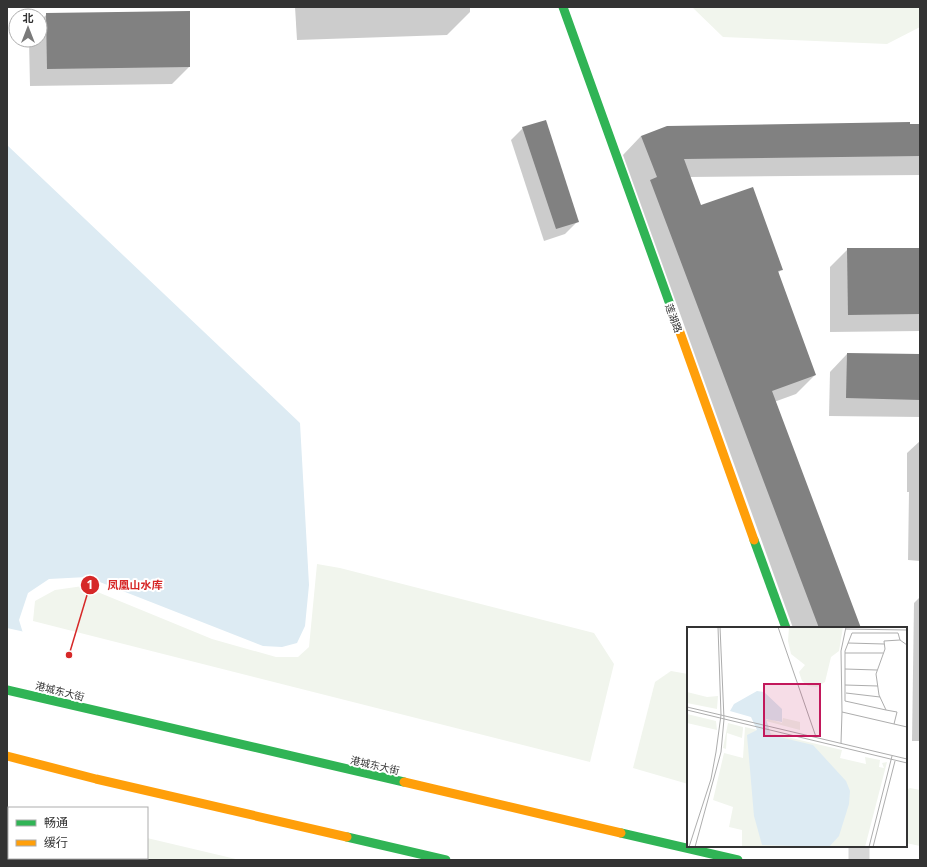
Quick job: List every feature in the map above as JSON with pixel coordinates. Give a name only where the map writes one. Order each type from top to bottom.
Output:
[{"type":"main road","name":"莲湖路","points":[[563,7],[786,627]]},
{"type":"main road","name":"港城东大街","points":[[7,690],[74,707],[738,860]]},
{"type":"main road","points":[[7,756],[96,779],[446,860]]},
{"type":"street","points":[[859,847],[859,860]]},
{"type":"shaded area","points":[[692,7],[920,7],[920,27],[887,44],[723,37]]},
{"type":"shaded area","points":[[7,145],[300,423],[309,585],[305,626],[297,643],[282,647],[263,646],[87,577],[49,579],[28,593],[19,620],[76,807],[8,807],[8,859],[106,860],[7,860]]},
{"type":"shaded area","points":[[317,564],[340,568],[594,633],[614,664],[590,762],[33,621],[35,601],[55,590],[83,586],[212,639],[276,657],[298,657],[309,647]]},
{"type":"shaded area","points":[[671,671],[687,674],[687,784],[633,768],[655,682]]},
{"type":"shaded area","points":[[910,788],[920,790],[920,846],[907,843],[907,790]]},
{"type":"shaded area","points":[[7,804],[8,807],[8,859],[148,859],[148,838],[240,860],[7,860]]},
{"type":"pier","points":[[7,628],[25,632],[78,807],[8,807],[7,816]]},
{"type":"building","points":[[190,11],[190,67],[47,69],[48,13]]},
{"type":"building","points":[[546,120],[579,222],[556,229],[522,127]]},
{"type":"building","points":[[910,122],[910,124],[920,124],[920,156],[684,159],[701,205],[753,187],[783,270],[778,271],[816,375],[772,391],[861,627],[819,627],[650,180],[657,177],[641,136],[667,126]]},
{"type":"building","points":[[847,248],[920,248],[920,314],[848,315]]},
{"type":"building","points":[[847,353],[920,354],[920,400],[846,398]]},
{"type":"traffic: fast","points":[[563,7],[677,324]]},
{"type":"traffic: fast","points":[[754,540],[786,627]]},
{"type":"traffic: fast","points":[[7,690],[404,782]]},
{"type":"traffic: fast","points":[[621,833],[738,860]]},
{"type":"traffic: fast","points":[[347,837],[446,860]]},
{"type":"traffic: slow","points":[[677,324],[754,540]]},
{"type":"traffic: slow","points":[[7,756],[96,779],[347,837]]},
{"type":"traffic: slow","points":[[404,782],[621,833]]},
{"type":"place","name":"凤凰山水库","points":[[69,655]]}]
